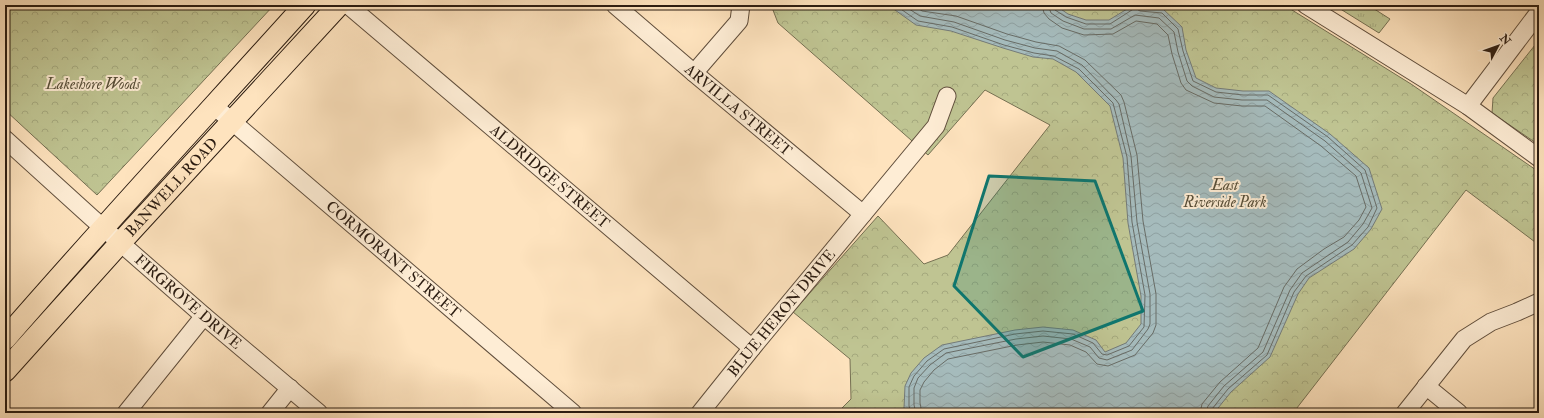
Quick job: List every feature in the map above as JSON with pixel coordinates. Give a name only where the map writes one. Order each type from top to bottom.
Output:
[{"type":"main road","name":"BANWELL ROAD","points":[[5,338],[103,227],[305,5]]},
{"type":"main road","name":"BANWELL ROAD","points":[[5,371],[120,243],[339,5]]},
{"type":"street","name":"ALDRIDGE STREET","points":[[348,5],[752,348]]},
{"type":"street","name":"ARVILLA STREET","points":[[615,5],[863,214]]},
{"type":"street","points":[[694,73],[739,21],[741,5]]},
{"type":"street","points":[[1306,5],[1468,106],[1539,158]]},
{"type":"street","points":[[1468,106],[1539,12]]},
{"type":"street","name":"BLUE HERON DRIVE","points":[[700,413],[936,126],[947,96]]},
{"type":"street","name":"CORMORANT STREET","points":[[214,106],[232,123],[573,413]]},
{"type":"street","name":"FIRGROVE DRIVE","points":[[5,139],[120,243],[319,413]]},
{"type":"street","points":[[1405,413],[1464,339],[1491,322],[1539,302]]},
{"type":"street","points":[[126,413],[204,316]]},
{"type":"street","points":[[1426,386],[1459,413]]},
{"type":"street","points":[[270,413],[290,388]]},
{"type":"highlighted area","points":[[989,176],[1095,181],[1143,311],[1023,357],[954,286]]},
{"type":"green space","name":"Lakeshore Woods","points":[[5,5],[274,5],[97,195],[5,110]]},
{"type":"green space","name":"East Riverside Park","points":[[771,5],[1284,5],[1411,84],[1539,172],[1539,245],[1466,190],[1293,413],[837,413],[851,399],[850,359],[793,312],[878,216],[924,264],[948,255],[1050,125],[985,90],[928,155],[778,23]]},
{"type":"green space","points":[[1334,5],[1368,5],[1390,19],[1379,33]]},
{"type":"green space","points":[[1539,40],[1539,145],[1492,113],[1493,98]]},
{"type":"water","points":[[888,5],[1055,5],[1068,14],[1086,20],[1109,20],[1132,6],[1163,9],[1182,27],[1186,50],[1196,78],[1216,88],[1243,91],[1269,91],[1330,134],[1369,168],[1382,209],[1371,229],[1354,249],[1309,278],[1298,294],[1270,357],[1231,392],[1214,413],[908,413],[904,408],[905,386],[911,373],[924,358],[942,345],[1015,330],[1043,327],[1073,330],[1096,340],[1105,352],[1126,343],[1141,324],[1141,296],[1128,223],[1123,158],[1110,106],[1076,72],[1053,59],[1033,57],[951,31],[916,25]]}]
